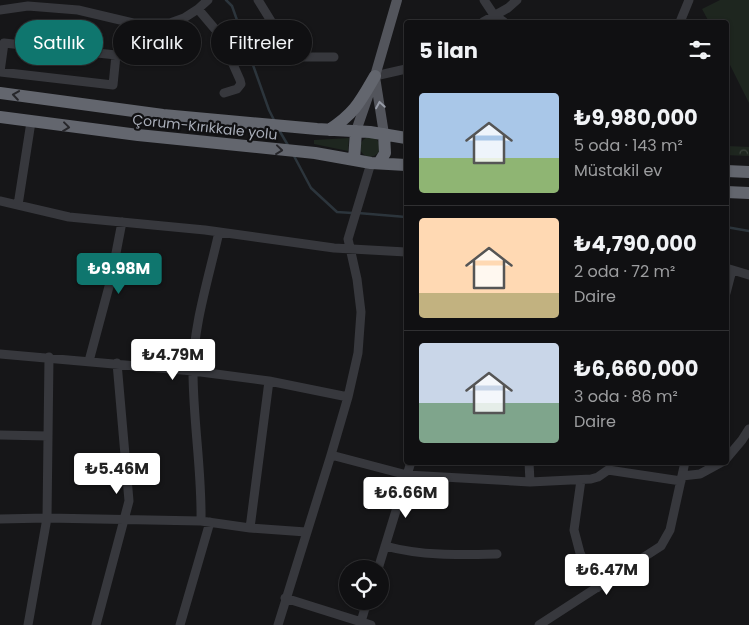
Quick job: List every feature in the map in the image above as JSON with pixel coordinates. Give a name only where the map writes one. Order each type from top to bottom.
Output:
[{"type":"highway","points":[[323,130],[348,117],[375,76]]},
{"type":"highway","name":"Çorum-Kırıkkale yolu","points":[[0,93],[163,115],[238,123],[356,131],[404,138]]},
{"type":"highway","name":"Çorum-Kırıkkale yolu","points":[[0,117],[315,153],[375,163],[404,165]]},
{"type":"highway","points":[[354,160],[356,131]]},
{"type":"highway","points":[[375,163],[386,153],[384,134]]},
{"type":"highway","points":[[729,171],[749,172]]},
{"type":"highway","points":[[729,192],[749,194]]},
{"type":"main road","points":[[356,131],[375,76],[397,0]]},
{"type":"main road","points":[[375,76],[384,134]]},
{"type":"street","points":[[0,10],[28,6],[78,10],[133,23],[170,23],[184,18],[208,0]]},
{"type":"street","points":[[258,0],[290,57],[334,57]]},
{"type":"street","points":[[484,0],[494,19],[517,0]]},
{"type":"street","points":[[681,20],[689,0]]},
{"type":"street","points":[[198,9],[220,35],[240,80],[237,89],[224,93]]},
{"type":"street","points":[[4,43],[116,55],[113,85],[0,72],[4,43]]},
{"type":"street","points":[[375,76],[404,69]]},
{"type":"street","points":[[18,205],[31,122]]},
{"type":"street","points":[[278,625],[331,455],[348,397],[358,353],[360,312],[357,279],[348,239],[375,163]]},
{"type":"street","points":[[0,201],[69,217],[218,232],[334,248],[404,252]]},
{"type":"street","points":[[89,361],[111,279],[122,222]]},
{"type":"street","points":[[180,625],[206,521],[193,370],[195,339],[218,232]]},
{"type":"street","points":[[729,269],[749,275]]},
{"type":"street","points":[[0,354],[193,370],[269,381],[348,397]]},
{"type":"street","points":[[28,625],[46,518],[49,357]]},
{"type":"street","points":[[96,625],[129,501],[117,363]]},
{"type":"street","points":[[250,528],[269,381]]},
{"type":"street","points":[[729,455],[749,428]]},
{"type":"street","points":[[0,435],[48,436]]},
{"type":"street","points":[[331,455],[408,475],[530,482],[581,480],[598,477],[609,466],[682,479],[700,474],[716,465]]},
{"type":"street","points":[[381,560],[410,465]]},
{"type":"street","points":[[529,465],[530,482]]},
{"type":"street","points":[[539,625],[661,546],[670,530],[684,465]]},
{"type":"street","points":[[581,480],[574,530],[580,553],[597,588]]},
{"type":"street","points":[[0,519],[206,521],[250,528],[306,532]]},
{"type":"street","points":[[385,546],[434,555],[497,554]]},
{"type":"street","points":[[286,598],[371,625]]},
{"type":"street","points":[[361,622],[364,610]]},
{"type":"green space","points":[[720,0],[749,0],[749,103],[729,63],[729,20],[708,20],[702,9]]},
{"type":"green space","points":[[370,137],[377,140],[380,147],[377,154],[370,157],[363,154],[360,147],[363,140]]},
{"type":"green space","points":[[349,138],[348,151],[314,144],[314,140]]},
{"type":"green space","points":[[729,146],[749,147],[749,156],[729,155]]},
{"type":"waterway","points":[[226,0],[232,6],[274,120]]},
{"type":"waterway","points":[[279,130],[289,147]]},
{"type":"waterway","points":[[294,156],[311,188],[337,212],[352,213]]},
{"type":"waterway","points":[[358,213],[404,217]]},
{"type":"waterway","points":[[729,228],[749,231]]}]
